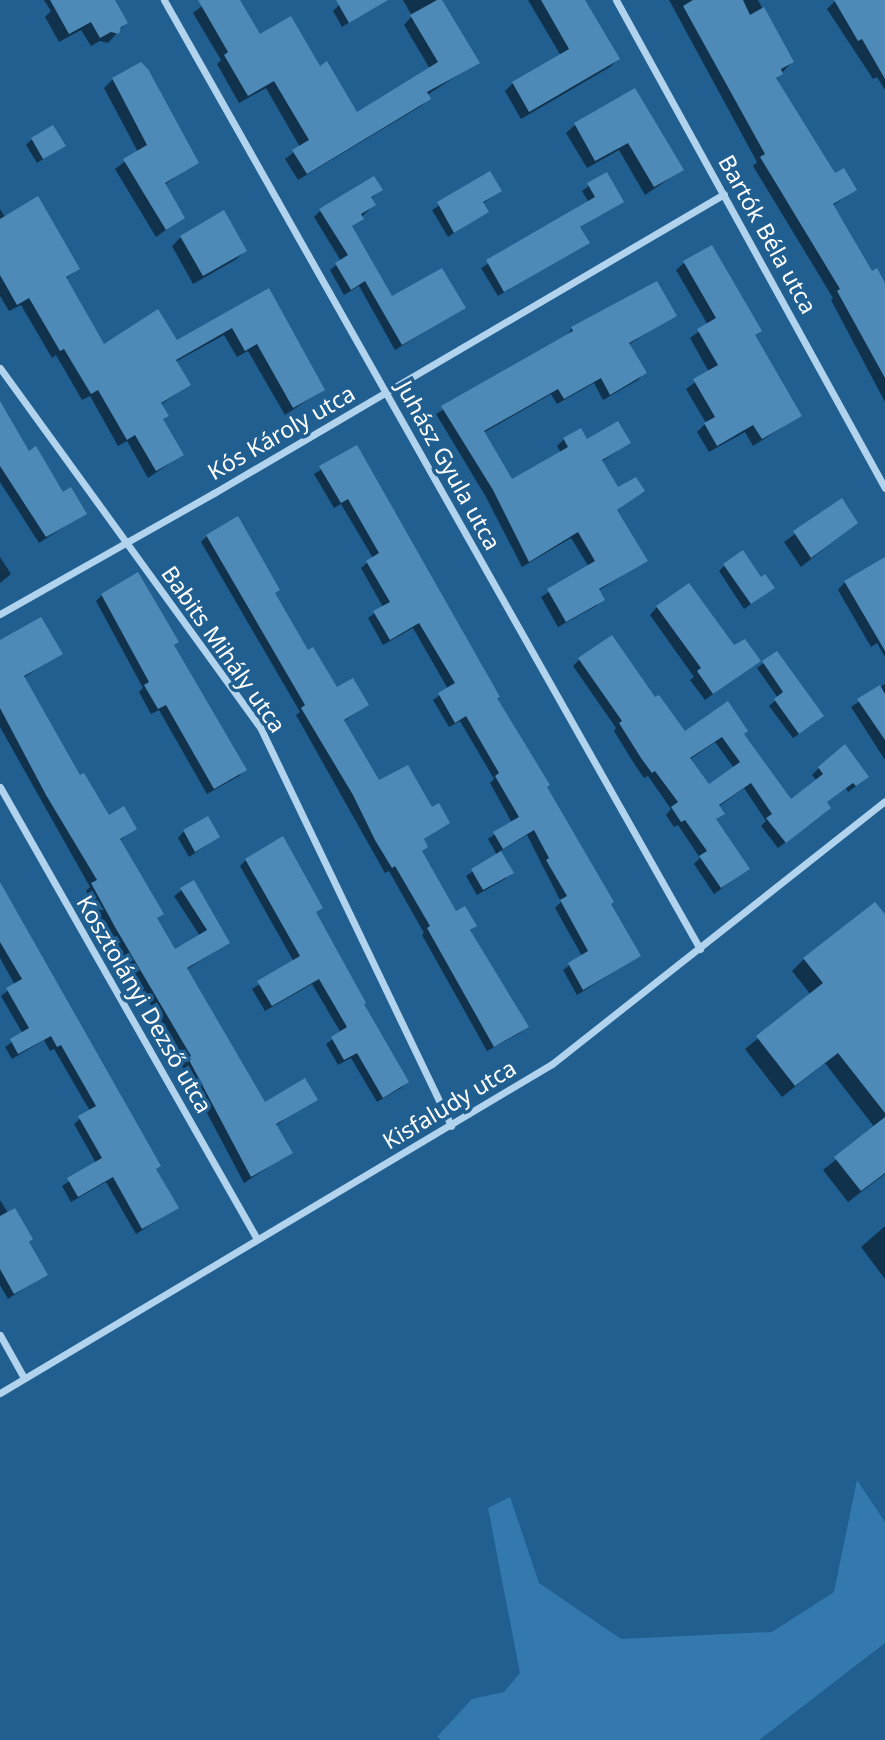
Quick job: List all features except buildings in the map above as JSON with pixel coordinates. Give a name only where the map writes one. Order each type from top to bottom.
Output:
[{"type":"street","name":"Juhász Gyula utca","points":[[164,0],[700,949]]},
{"type":"street","name":"Bartók Béla utca","points":[[616,0],[885,488]]},
{"type":"street","name":"Kós Károly utca","points":[[0,614],[386,393],[724,194]]},
{"type":"street","name":"Babits Mihály utca","points":[[0,368],[261,729],[451,1125]]},
{"type":"street","name":"Kosztolányi Dezső utca","points":[[0,788],[257,1239]]},
{"type":"street","name":"Kisfaludy utca","points":[[0,1393],[552,1064],[885,801]]},
{"type":"street","points":[[0,1335],[24,1378]]},
{"type":"shaded area","points":[[857,1480],[885,1522],[885,1643],[759,1740],[441,1740],[437,1737],[472,1699],[504,1692],[520,1673],[488,1508],[510,1497],[539,1583],[621,1639],[772,1632],[834,1592]]}]
